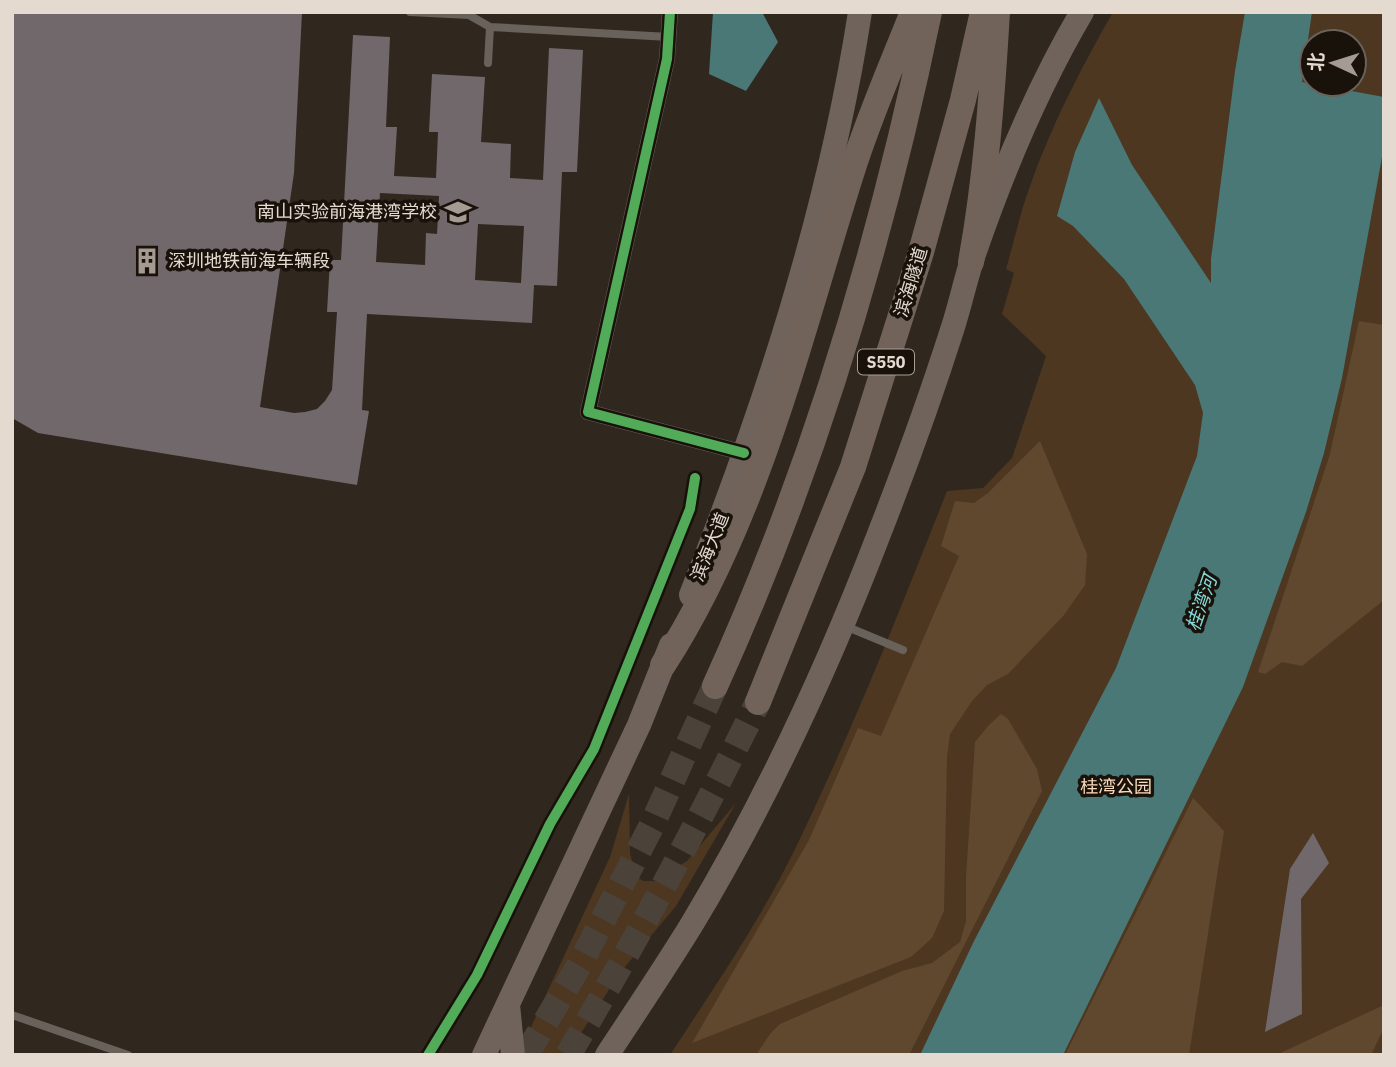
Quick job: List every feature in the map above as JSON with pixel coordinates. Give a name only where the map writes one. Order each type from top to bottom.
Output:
[{"type":"highway","points":[[663,665],[699,606],[738,518],[790,373],[863,139],[913,12]]},
{"type":"highway","name":"S550","points":[[715,687],[758,590],[828,401],[875,242],[929,12]]},
{"type":"highway","name":"滨海隧道","points":[[758,702],[853,467],[924,241],[963,100],[983,12]]},
{"type":"highway","points":[[971,262],[990,130],[997,12]]},
{"type":"main road","name":"滨海大道","points":[[484,1055],[639,725],[725,508],[811,239],[860,12]]},
{"type":"main road","points":[[608,1053],[693,923],[756,809],[842,625],[918,430],[953,327],[971,262],[1006,169],[1062,47],[1082,12]]},
{"type":"main road","points":[[508,1005],[513,1055]]},
{"type":"street","points":[[670,12],[667,59],[588,412],[744,453]]},
{"type":"lane","points":[[410,12],[469,15],[491,27],[669,37]]},
{"type":"lane","points":[[488,62],[491,27]]},
{"type":"lane","points":[[842,625],[903,650]]},
{"type":"lane","points":[[12,1015],[128,1055]]},
{"type":"green space","name":"桂湾公园","points":[[1113,12],[1384,12],[1383,1055],[670,1055],[753,925],[797,845],[857,713],[947,491],[983,488],[1012,458],[1046,356],[1002,314],[1014,273],[1006,269],[1038,164],[1067,97]]},
{"type":"green space","points":[[629,794],[630,853],[636,876],[643,881],[654,881],[687,861],[736,803],[676,906],[619,974],[567,1055],[518,1055],[610,857]]},
{"type":"shaded area","points":[[1359,321],[1384,325],[1384,600],[1302,666],[1282,662],[1265,674],[1258,672],[1330,454]]},
{"type":"shaded area","points":[[1040,441],[1087,554],[1085,585],[1064,615],[1008,674],[987,685],[972,701],[950,734],[947,757],[944,911],[932,938],[911,957],[692,1043],[809,840],[858,728],[881,736],[959,556],[941,546],[955,501],[974,503],[988,493]]},
{"type":"shaded area","points":[[1001,714],[1008,719],[1037,769],[1042,791],[909,1055],[756,1055],[780,1024],[902,971],[932,963],[960,942],[966,921],[966,877],[975,742]]},
{"type":"shaded area","points":[[1193,798],[1224,831],[1189,1055],[1065,1055]]},
{"type":"shaded area","points":[[1384,1005],[1384,1028],[1371,1055],[1276,1055]]},
{"type":"water","points":[[713,12],[762,12],[778,42],[746,91],[709,74]]},
{"type":"water","name":"桂湾河","points":[[1245,12],[1312,12],[1310,28],[1298,28],[1298,98],[1368,98],[1368,94],[1384,97],[1384,146],[1342,378],[1306,512],[1243,687],[1063,1055],[920,1055],[974,941],[1116,668],[1197,456],[1203,413],[1195,385],[1124,279],[1073,226],[1057,216],[1075,152],[1099,98],[1132,165],[1211,283],[1211,259]]},
{"type":"building","name":"深圳地铁前海车辆段","points":[[12,12],[302,12],[294,173],[260,407],[294,413],[317,409],[332,390],[337,312],[327,312],[330,260],[341,260],[353,35],[390,37],[386,127],[397,127],[394,176],[436,178],[438,132],[429,132],[432,74],[485,77],[481,142],[511,144],[510,178],[543,180],[549,48],[583,50],[577,172],[562,172],[557,286],[534,285],[532,323],[367,314],[362,410],[369,411],[357,485],[38,433],[12,418]],"holes":[[[380,193],[439,196],[437,234],[426,233],[425,265],[376,262]],[[478,224],[524,226],[521,283],[475,280]]]},
{"type":"building","points":[[1313,833],[1329,863],[1301,899],[1302,1014],[1265,1032],[1290,869]]},
{"type":"tunnel","points":[[526,1055],[581,962],[651,827],[715,686]]},
{"type":"tunnel","points":[[568,1055],[667,880],[758,702]]},
{"type":"cycle path","points":[[670,12],[667,59],[588,412],[744,453]]},
{"type":"cycle path","points":[[428,1055],[477,975],[550,824],[594,749],[690,509],[695,478]]},
{"type":"place","name":"南山实验前海港湾学校","points":[[458,212]]},
{"type":"place","name":"深圳地铁前海车辆段","points":[[147,261]]}]
